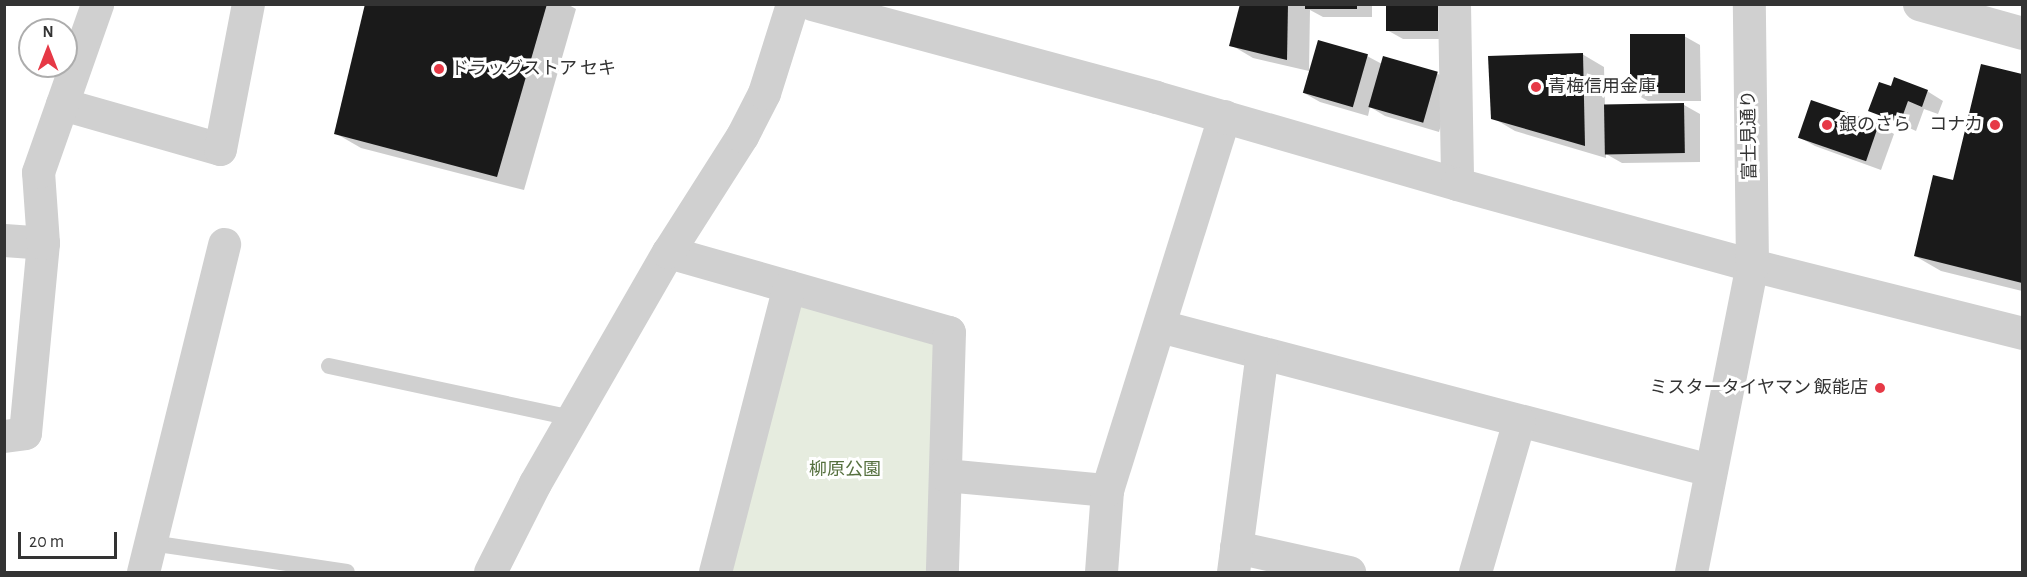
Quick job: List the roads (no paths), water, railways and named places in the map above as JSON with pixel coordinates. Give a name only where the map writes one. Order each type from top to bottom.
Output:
[{"type":"street","points":[[4,436],[25,433],[43,243],[38,172],[98,4]]},
{"type":"street","points":[[62,104],[220,149],[248,4]]},
{"type":"street","points":[[490,573],[535,483],[572,418],[668,252],[742,136],[764,93],[792,4]]},
{"type":"street","points":[[812,4],[1224,116],[1457,184],[1752,265],[2022,333]]},
{"type":"street","points":[[1454,4],[1457,184]]},
{"type":"street","name":"富士見通り","points":[[1691,573],[1752,265],[1749,4]]},
{"type":"street","points":[[1919,4],[2018,23]]},
{"type":"street","points":[[1101,573],[1107,490],[1224,116]]},
{"type":"street","points":[[4,240],[43,243]]},
{"type":"street","points":[[147,558],[224,244]]},
{"type":"street","points":[[668,252],[949,332],[942,573]]},
{"type":"street","points":[[715,573],[789,286]]},
{"type":"street","points":[[1160,326],[1710,470]]},
{"type":"street","points":[[1262,353],[1235,560],[1349,573]]},
{"type":"street","points":[[1475,573],[1519,421]]},
{"type":"street","points":[[945,475],[1107,490]]},
{"type":"lane","points":[[329,366],[572,418]]},
{"type":"lane","points":[[147,558],[347,573]]},
{"type":"place","name":"ドラッグストア セキ","points":[[439,69]]},
{"type":"place","name":"青梅信用金庫","points":[[1536,87]]},
{"type":"place","name":"銀のさら","points":[[1827,125]]},
{"type":"place","name":"コナカ","points":[[1995,125]]},
{"type":"place","name":"ミスタータイヤマン 飯能店","points":[[1880,388]]},
{"type":"park label","name":"柳原公園","points":[[845,470]]}]
